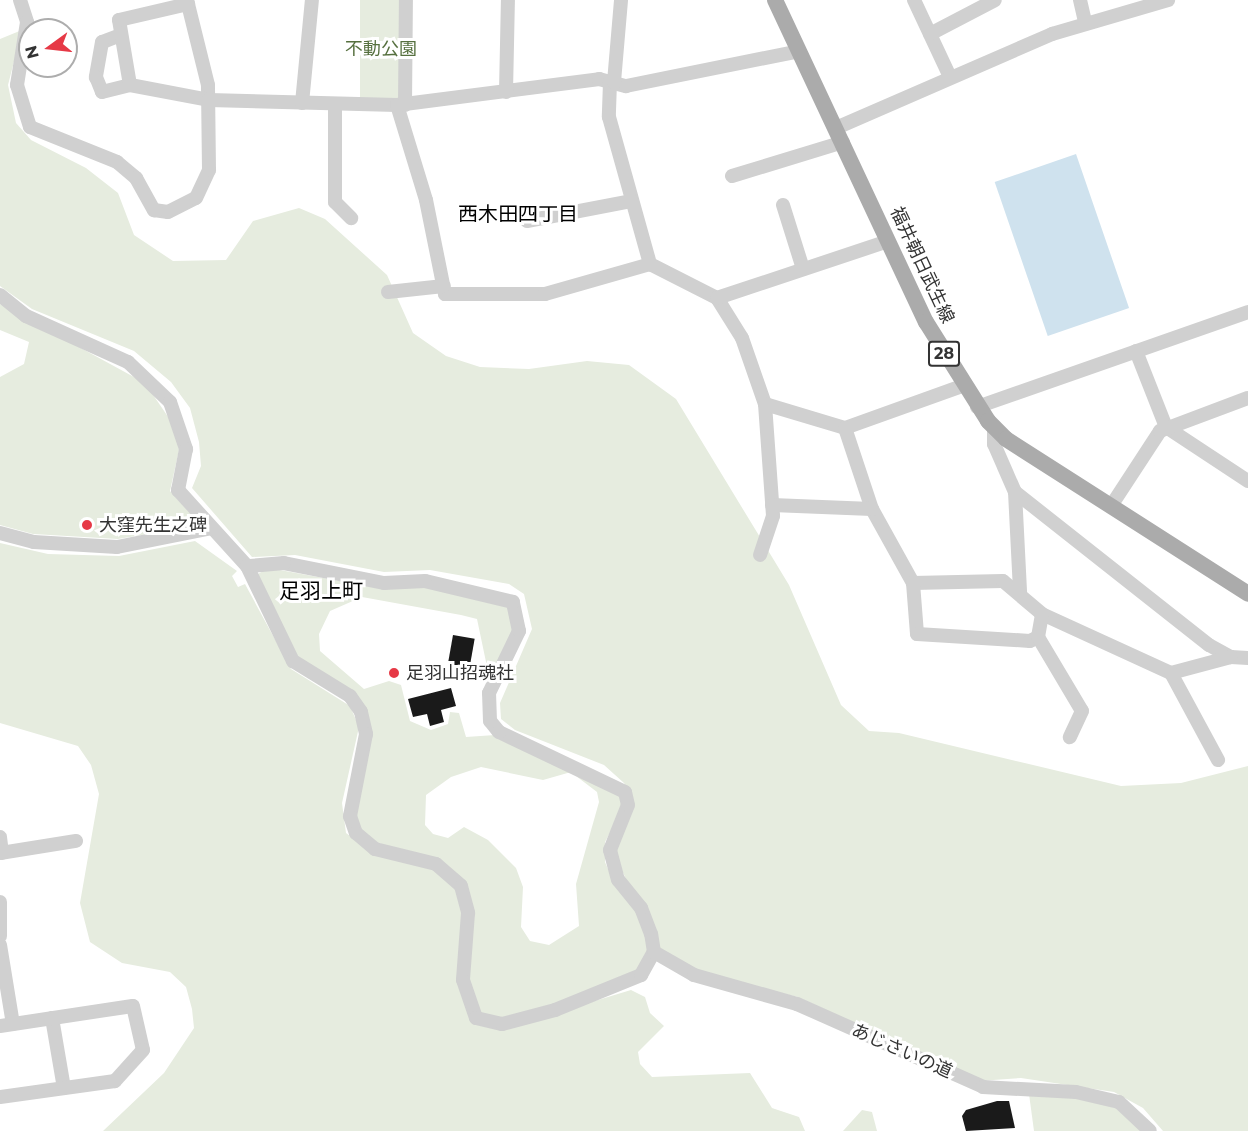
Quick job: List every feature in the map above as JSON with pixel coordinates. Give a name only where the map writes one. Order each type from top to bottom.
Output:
[{"type":"main road","name":"福井朝日武生線","points":[[775,0],[888,241],[962,386],[978,407],[994,426],[1111,506],[1248,594]]},
{"type":"street","points":[[20,0],[27,22],[17,85],[30,128],[128,169],[154,210],[185,207],[206,183],[209,100],[187,2],[119,20],[118,36],[130,85]]},
{"type":"street","points":[[302,103],[312,0]]},
{"type":"street","points":[[405,0],[401,105],[426,200],[445,294],[545,294],[650,264],[717,298],[742,338],[765,404],[772,505],[760,555]]},
{"type":"street","points":[[506,92],[508,0]]},
{"type":"street","points":[[621,0],[609,117],[650,264]]},
{"type":"street","points":[[914,0],[950,77]]},
{"type":"street","points":[[930,34],[994,0]]},
{"type":"street","points":[[1080,0],[1085,21]]},
{"type":"street","points":[[732,176],[840,135],[950,77],[1085,21],[1167,0]]},
{"type":"street","points":[[118,36],[102,42],[98,86],[102,92],[130,85],[209,100],[335,104],[401,105],[612,82],[626,86],[799,51]]},
{"type":"street","points":[[335,104],[335,201],[351,218]]},
{"type":"street","points":[[527,220],[632,201]]},
{"type":"street","points":[[783,205],[803,269]]},
{"type":"street","points":[[717,298],[888,241]]},
{"type":"street","points":[[388,292],[444,286]]},
{"type":"street","points":[[0,295],[26,316],[148,376],[170,402],[182,432],[186,461],[178,490],[248,567],[293,661],[350,696],[361,712],[366,734],[350,816],[361,841],[436,864],[461,886],[468,913],[463,980],[476,1018],[502,1024],[586,1000],[636,979],[654,952],[646,915],[618,880],[612,863],[611,842],[628,805],[625,792],[499,732],[490,721],[489,693],[519,631],[513,602],[425,580],[384,583],[284,563],[248,567]]},
{"type":"street","points":[[978,407],[1248,312]]},
{"type":"street","points":[[1136,351],[1166,427],[1248,481]]},
{"type":"street","points":[[765,404],[845,428],[962,386]]},
{"type":"street","points":[[1111,506],[1166,427],[1248,398]]},
{"type":"street","points":[[994,426],[994,444],[1015,492],[1020,592]]},
{"type":"street","points":[[845,428],[872,509],[913,583],[917,634],[970,633],[1023,641],[1038,637]]},
{"type":"street","points":[[1015,492],[1231,657]]},
{"type":"street","points":[[772,505],[872,509]]},
{"type":"street","points":[[0,533],[34,542],[117,546],[211,528]]},
{"type":"street","points":[[913,583],[990,579],[1020,592],[1042,615],[1171,673],[1218,760]]},
{"type":"street","points":[[1042,615],[1038,637],[1082,711],[1070,737]]},
{"type":"street","points":[[1171,673],[1231,657],[1248,658]]},
{"type":"street","points":[[0,837],[1,853],[76,841]]},
{"type":"street","points":[[0,902],[0,936]]},
{"type":"street","points":[[0,945],[7,1025],[133,1006],[143,1050],[116,1081],[0,1097]]},
{"type":"street","name":"あじさいの道","points":[[654,952],[711,982],[797,1004],[983,1087],[1076,1092],[1119,1102],[1150,1131]]},
{"type":"street","points":[[52,1018],[64,1088]]},
{"type":"green space","name":"不動公園","points":[[360,0],[402,0],[402,99],[360,99]]},
{"type":"green space","points":[[18,32],[18,46],[8,85],[16,123],[31,140],[86,168],[118,193],[134,235],[173,261],[226,260],[253,221],[299,208],[325,219],[387,275],[413,333],[446,356],[480,367],[529,369],[587,361],[629,365],[676,399],[789,585],[841,705],[869,731],[899,733],[1121,786],[1181,783],[1248,766],[1248,1131],[1163,1131],[1143,1108],[1114,1092],[1021,1078],[979,1081],[798,997],[711,977],[658,950],[615,855],[631,795],[624,783],[604,765],[515,730],[501,719],[500,703],[532,629],[524,594],[509,584],[430,570],[384,572],[295,555],[252,557],[192,488],[201,466],[199,442],[190,408],[171,382],[134,351],[32,309],[0,286],[0,39]]},
{"type":"green space","points":[[0,304],[145,383],[175,427],[179,450],[170,491],[201,525],[118,539],[33,534],[0,525],[0,377],[24,364],[29,342],[0,330]]},
{"type":"green space","points":[[195,541],[237,571],[232,576],[238,587],[245,584],[291,669],[350,706],[359,727],[342,803],[346,833],[373,853],[434,868],[461,895],[462,993],[474,1021],[555,1013],[631,990],[645,997],[650,1013],[664,1026],[638,1052],[640,1064],[652,1077],[750,1073],[772,1108],[799,1117],[805,1131],[103,1131],[164,1073],[194,1028],[192,1009],[186,987],[170,972],[122,963],[90,942],[80,903],[99,794],[91,765],[78,746],[0,723],[0,543],[48,554],[119,556]]},
{"type":"green space","points":[[269,568],[383,589],[425,585],[506,601],[515,630],[490,681],[477,619],[362,597],[330,611],[319,634],[320,651],[364,689],[389,681],[401,685],[410,721],[431,730],[448,724],[450,712],[459,713],[466,737],[495,735],[571,772],[543,780],[481,767],[451,777],[426,795],[425,825],[433,834],[448,838],[464,827],[488,840],[516,868],[523,887],[521,927],[530,941],[549,945],[579,926],[576,884],[599,802],[597,792],[576,776],[621,792],[622,809],[605,842],[605,862],[615,885],[636,909],[650,951],[634,976],[585,996],[500,1018],[479,1014],[467,980],[470,895],[445,864],[366,839],[356,818],[370,721],[297,655],[256,575]]},
{"type":"green space","points":[[1029,1094],[1073,1097],[1116,1108],[1141,1131],[1034,1131]]},
{"type":"green space","points":[[862,1110],[872,1112],[877,1131],[843,1131]]},
{"type":"water","points":[[1076,154],[1129,308],[1048,336],[995,182]]},
{"type":"building","points":[[453,635],[475,639],[469,668],[448,665]]},
{"type":"building","points":[[451,688],[456,706],[441,710],[444,722],[430,726],[427,714],[413,717],[408,699]]},
{"type":"building","points":[[997,1101],[1009,1101],[1015,1128],[966,1131],[962,1116],[966,1110]]},
{"type":"place","name":"大窪先生之碑","points":[[87,525]]},
{"type":"place","name":"足羽山招魂社","points":[[394,673]]},
{"type":"district","name":"西木田四丁目","points":[[518,214]]},
{"type":"district","name":"足羽上町","points":[[321,591]]}]
